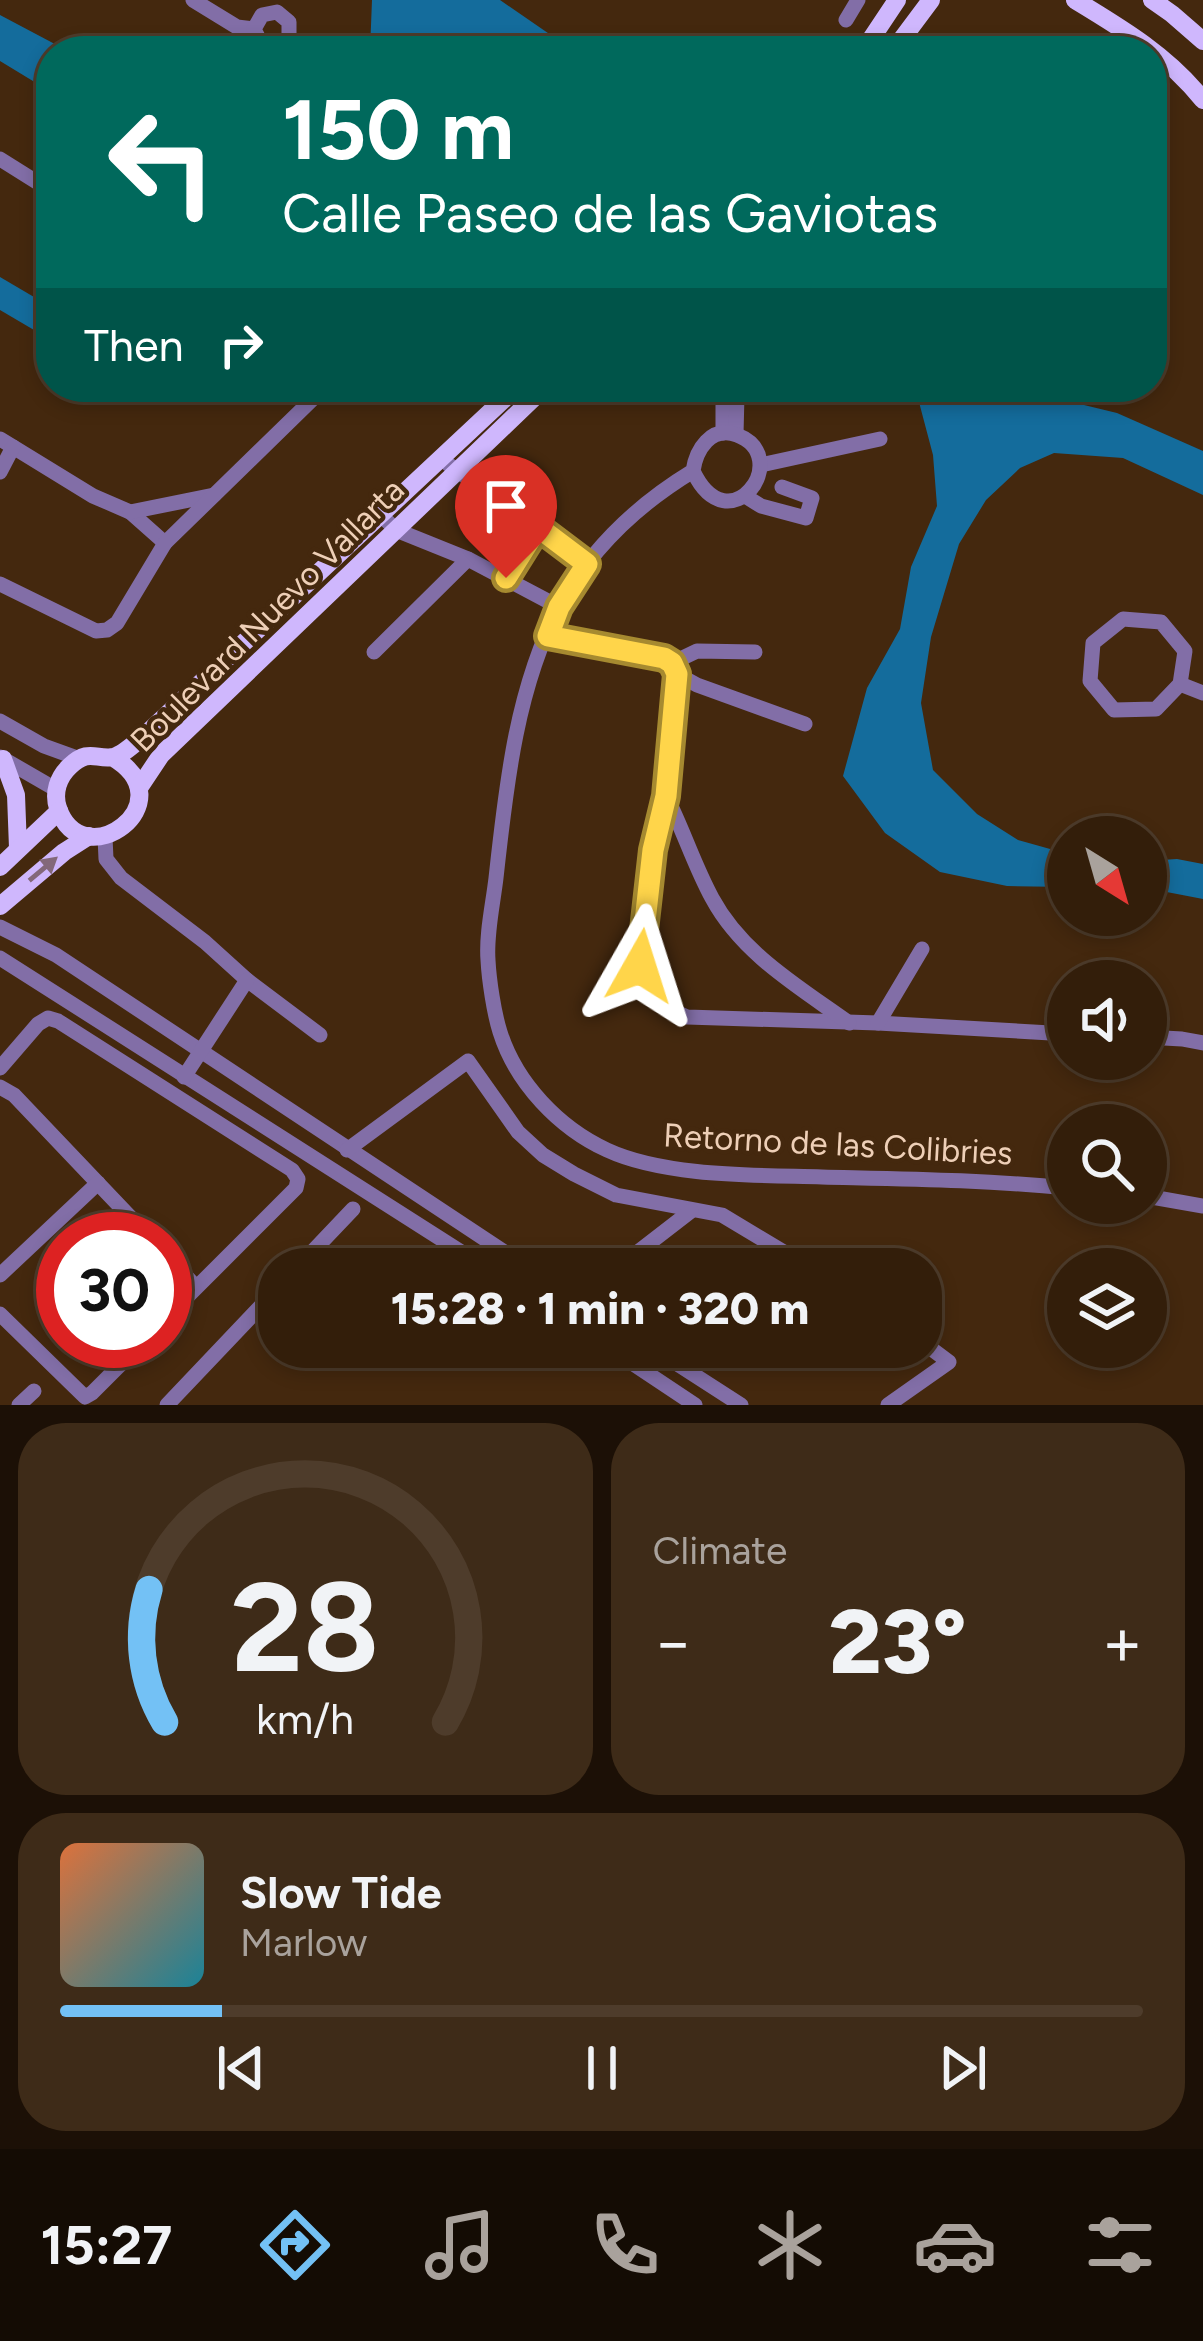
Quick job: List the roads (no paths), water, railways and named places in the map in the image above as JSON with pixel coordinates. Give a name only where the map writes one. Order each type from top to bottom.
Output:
[{"type":"main road","points":[[873,36],[897,0]]},
{"type":"main road","points":[[904,36],[931,0]]},
{"type":"main road","points":[[1075,0],[1134,36]]},
{"type":"main road","points":[[1152,0],[1203,41]]},
{"type":"main road","points":[[1167,62],[1203,100]]},
{"type":"main road","name":"Boulevard Nuevo Vallarta","points":[[139,788],[161,755],[396,530],[504,402]]},
{"type":"main road","name":"Boulevard Nuevo Vallarta","points":[[112,757],[143,736],[381,514],[526,402]]},
{"type":"main road","name":"Boulevard Nuevo Vallarta","points":[[0,906],[64,852],[120,831],[132,819],[139,804],[134,775],[112,757],[80,759]]},
{"type":"main road","points":[[2,758],[16,795],[18,848]]},
{"type":"main road","points":[[80,759],[64,772],[57,790],[59,811],[66,823],[97,837]]},
{"type":"main road","points":[[0,867],[59,811]]},
{"type":"street","points":[[193,0],[237,27],[254,28]]},
{"type":"street","points":[[846,20],[858,0]]},
{"type":"street","points":[[0,160],[36,182]]},
{"type":"street","points":[[0,584],[96,631],[106,630],[117,623],[165,543],[310,402]]},
{"type":"street","points":[[693,471],[702,491],[723,501],[745,496],[757,482],[760,465],[753,446],[730,434],[729,402]]},
{"type":"street","name":"Retorno de las Colibries","points":[[730,434],[706,440],[695,454],[693,471],[652,496],[587,564],[559,607],[531,679],[518,726],[488,958],[500,1032],[524,1081],[562,1122],[608,1150],[658,1167],[1047,1187]]},
{"type":"street","points":[[760,465],[880,439]]},
{"type":"street","points":[[0,472],[7,443],[93,496],[130,512],[165,543]]},
{"type":"street","points":[[448,464],[587,564]]},
{"type":"street","points":[[745,496],[761,506],[806,518],[812,498],[782,487]]},
{"type":"street","points":[[130,512],[214,495]]},
{"type":"street","points":[[381,514],[396,530],[468,559],[559,607]]},
{"type":"street","points":[[506,578],[538,527]]},
{"type":"street","points":[[374,652],[468,559]]},
{"type":"street","points":[[1123,619],[1161,622],[1185,651],[1180,685],[1156,709],[1114,710],[1090,681],[1094,643],[1123,619]]},
{"type":"street","points":[[548,636],[664,658],[698,686],[805,724]]},
{"type":"street","points":[[754,652],[697,651],[675,668],[666,796],[653,850],[640,966],[656,999],[687,1017],[1047,1033]]},
{"type":"street","points":[[1180,685],[1203,693]]},
{"type":"street","points":[[0,722],[80,759]]},
{"type":"street","points":[[2,758],[57,790]]},
{"type":"street","points":[[666,796],[712,900],[738,934],[766,963],[849,1022]]},
{"type":"street","points":[[97,837],[121,878],[320,1035]]},
{"type":"street","points":[[0,926],[56,955],[498,1248]]},
{"type":"street","points":[[878,1023],[922,949]]},
{"type":"street","points":[[0,958],[455,1248]]},
{"type":"street","points":[[184,1077],[247,980]]},
{"type":"street","points":[[0,1068],[38,1024],[48,1018],[58,1021],[292,1170],[298,1179],[296,1188],[192,1291]]},
{"type":"street","points":[[1167,1039],[1203,1043]]},
{"type":"street","points":[[347,1150],[468,1061],[497,1107],[543,1155],[606,1191],[722,1215],[777,1248]]},
{"type":"street","points":[[0,1087],[126,1212]]},
{"type":"street","points":[[0,1275],[98,1183]]},
{"type":"street","points":[[1167,1200],[1203,1206]]},
{"type":"street","points":[[316,1248],[352,1209]]},
{"type":"street","points":[[643,1248],[691,1211]]},
{"type":"street","points":[[192,1283],[196,1287]]},
{"type":"street","points":[[167,1405],[258,1309]]},
{"type":"street","points":[[0,1314],[36,1349]]},
{"type":"street","points":[[55,1368],[85,1397],[118,1368]]},
{"type":"street","points":[[640,1368],[695,1405]]},
{"type":"street","points":[[684,1368],[741,1405]]},
{"type":"street","points":[[888,1405],[940,1368]]},
{"type":"street","points":[[19,1405],[34,1391]]},
{"type":"water","points":[[372,0],[500,0],[552,36],[371,36]]},
{"type":"water","points":[[0,15],[40,36],[36,36],[36,83],[0,61]]},
{"type":"water","points":[[0,277],[36,298],[36,331],[0,310]]},
{"type":"water","points":[[919,402],[1072,402],[1117,413],[1203,451],[1203,495],[1123,458],[1054,453],[1020,468],[986,500],[959,544],[931,637],[921,703],[933,770],[977,814],[1018,840],[1047,848],[1047,887],[1007,886],[940,872],[885,833],[843,776],[867,688],[900,629],[911,567],[937,506],[933,455]]},
{"type":"water","points":[[1167,860],[1203,864],[1203,899],[1167,892]]}]
